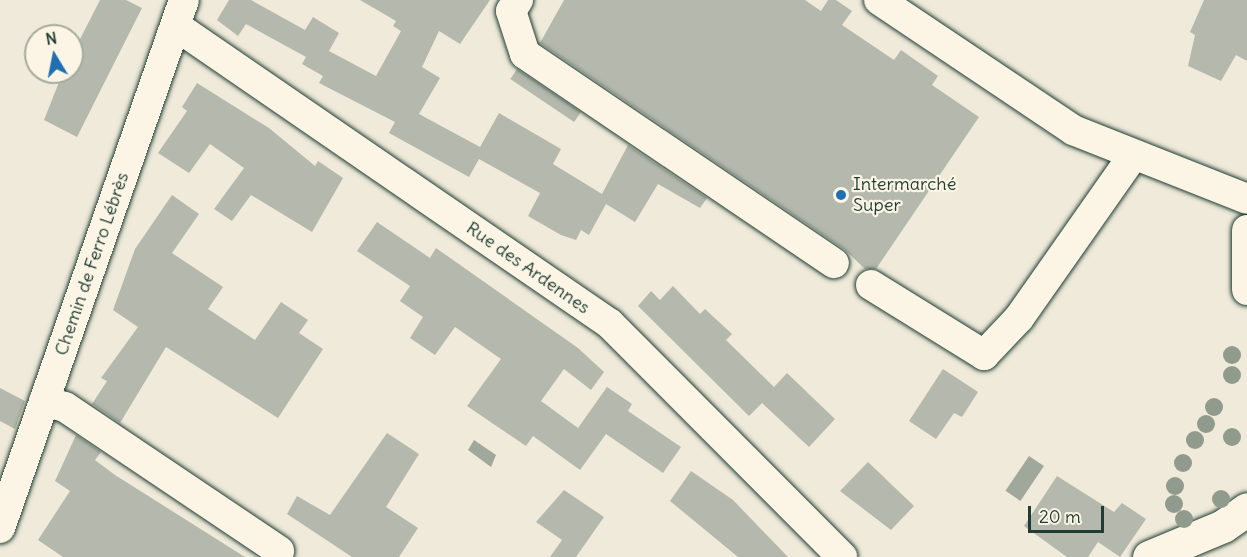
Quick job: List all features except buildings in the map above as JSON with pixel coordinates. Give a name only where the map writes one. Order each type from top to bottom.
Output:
[{"type":"main road","points":[[1149,557],[1223,526],[1247,509]]},
{"type":"street","points":[[518,0],[510,10],[525,54],[834,263]]},
{"type":"street","points":[[879,0],[1073,130],[1133,156],[1247,199]]},
{"type":"street","name":"Chemin de Ferro Lébrès","points":[[0,528],[180,13]]},
{"type":"street","name":"Rue des Ardennes","points":[[180,13],[610,324],[842,557]]},
{"type":"street","points":[[871,285],[984,355],[1019,318],[1133,156]]},
{"type":"street","points":[[1246,282],[1247,230]]},
{"type":"street","points":[[44,401],[65,406],[279,551]]},
{"type":"shaded area","points":[[474,440],[496,455],[491,467],[468,450]]},
{"type":"shaded area","points":[[1029,456],[1044,466],[1020,501],[1006,491]]},
{"type":"place","name":"Intermarché Super","points":[[841,195]]}]
